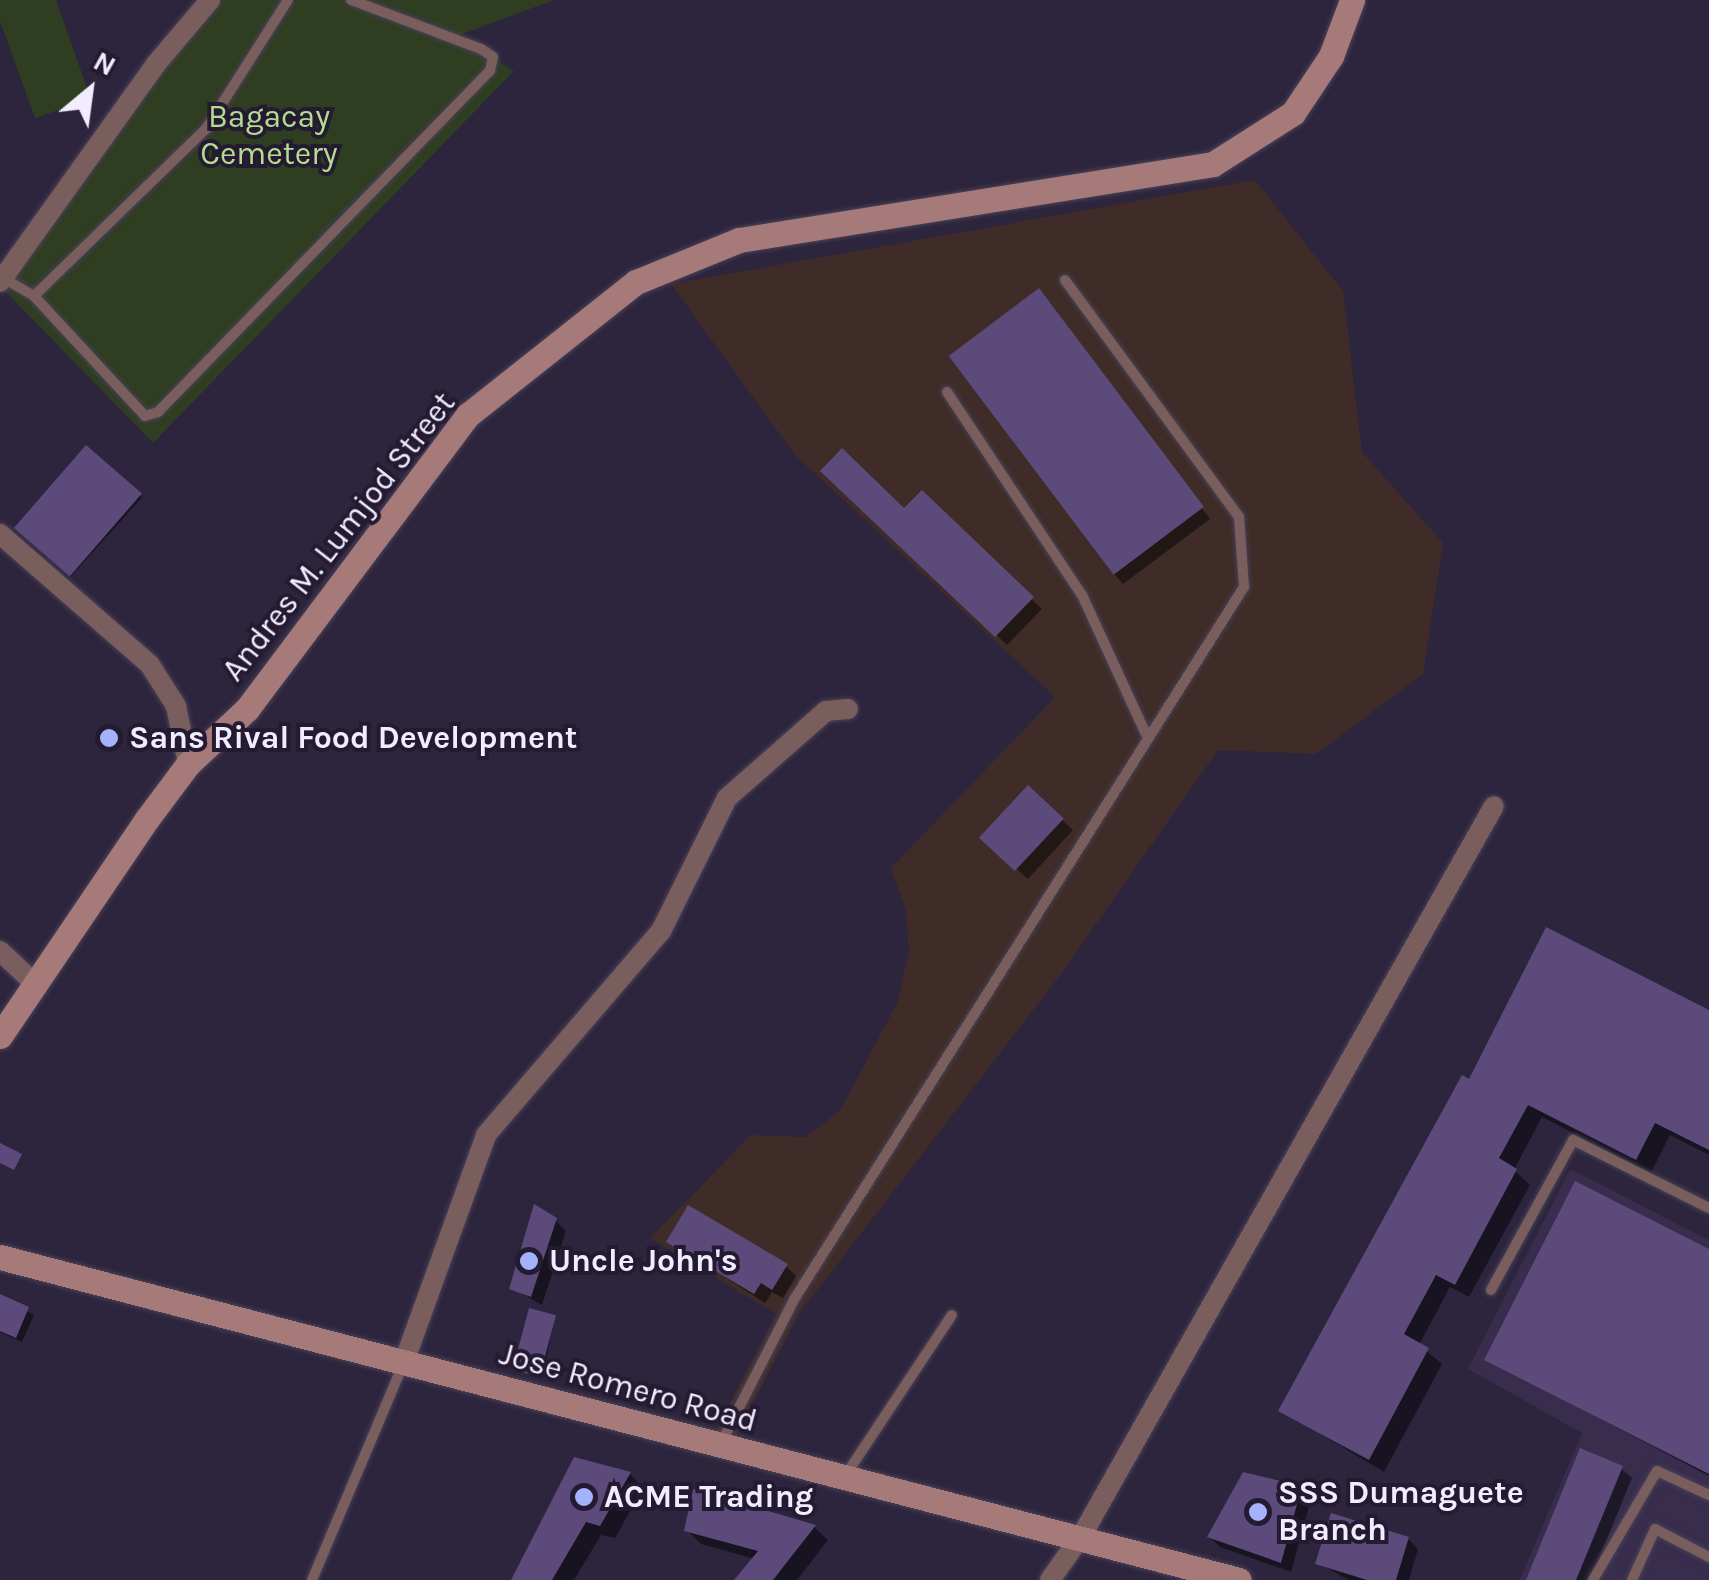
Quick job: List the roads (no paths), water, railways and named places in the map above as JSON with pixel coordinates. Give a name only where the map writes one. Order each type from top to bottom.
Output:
[{"type":"main road","name":"Andres M. Lumjod Street","points":[[0,1036],[33,982],[188,764],[247,709],[468,415],[636,282],[739,240],[1213,164],[1293,114],[1331,56],[1352,0]]},
{"type":"main road","name":"Jose Romero Road","points":[[0,1257],[720,1446],[1082,1535],[1239,1580]]},
{"type":"street","points":[[2,280],[112,122],[210,0]]},
{"type":"street","points":[[0,534],[150,665],[176,706],[188,764]]},
{"type":"street","points":[[404,1362],[486,1135],[661,931],[726,798],[826,711],[848,709]]},
{"type":"street","points":[[1050,1580],[1082,1535],[1494,806]]},
{"type":"street","points":[[0,951],[33,982]]},
{"type":"lane","points":[[34,296],[206,129],[288,0]]},
{"type":"lane","points":[[2,280],[34,296],[145,416],[158,412],[490,72],[493,57],[481,49],[352,0]]},
{"type":"lane","points":[[720,1446],[795,1298],[1146,734],[1244,587],[1240,517],[1064,280]]},
{"type":"lane","points":[[947,392],[1082,594],[1146,734]]},
{"type":"lane","points":[[1490,1290],[1573,1140],[1709,1208]]},
{"type":"lane","points":[[845,1477],[952,1316]]},
{"type":"lane","points":[[312,1580],[404,1362]]},
{"type":"lane","points":[[1593,1580],[1656,1472],[1709,1495]]},
{"type":"lane","points":[[1632,1580],[1655,1529],[1709,1557]]},
{"type":"place","name":"Sans Rival Food Development","points":[[109,738]]},
{"type":"place","name":"Uncle John's","points":[[529,1261]]},
{"type":"place","name":"ACME Trading","points":[[584,1497]]},
{"type":"place","name":"SSS Dumaguete Branch","points":[[1258,1512]]},
{"type":"park label","name":"Bagacay Cemetery","points":[[269,136]]}]
